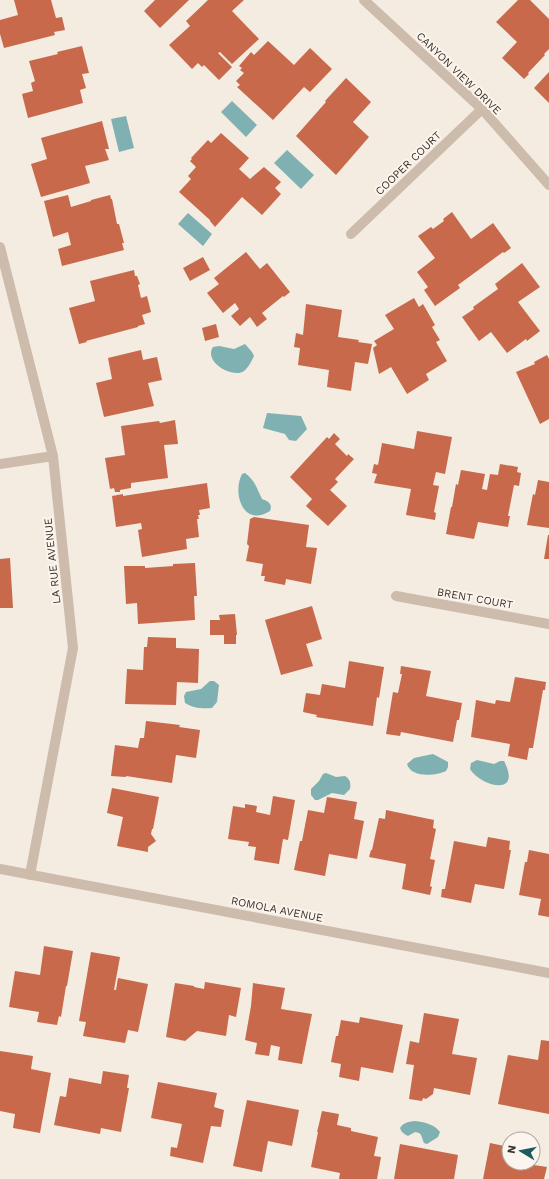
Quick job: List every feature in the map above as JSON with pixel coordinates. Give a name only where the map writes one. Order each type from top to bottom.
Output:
[{"type":"street","name":"CANYON VIEW DRIVE","points":[[364,0],[482,109],[549,185]]},
{"type":"street","name":"COOPER COURT","points":[[351,234],[482,109]]},
{"type":"street","name":"LA RUE AVENUE","points":[[0,247],[52,456],[73,648],[30,875]]},
{"type":"street","points":[[0,464],[52,456]]},
{"type":"street","name":"BRENT COURT","points":[[396,596],[549,624]]},
{"type":"street","name":"ROMOLA AVENUE","points":[[0,869],[549,973]]},
{"type":"water","points":[[232,101],[257,125],[246,137],[221,112]]},
{"type":"water","points":[[126,116],[134,148],[119,152],[111,119]]},
{"type":"water","points":[[287,150],[314,175],[301,189],[274,163]]},
{"type":"water","points":[[188,213],[212,234],[203,246],[178,224]]},
{"type":"water","points":[[245,344],[254,356],[249,366],[244,371],[233,373],[227,371],[221,368],[212,358],[211,353],[213,347],[219,346],[234,349]]},
{"type":"water","points":[[267,413],[301,416],[307,429],[296,441],[289,440],[285,434],[263,428]]},
{"type":"water","points":[[245,473],[257,488],[262,499],[271,506],[270,511],[261,515],[253,515],[247,512],[242,506],[239,499],[238,490],[242,474]]},
{"type":"water","points":[[210,681],[214,681],[219,685],[217,702],[212,708],[198,708],[185,703],[184,696],[186,692],[201,689]]},
{"type":"water","points":[[433,754],[448,762],[446,771],[424,775],[413,772],[409,769],[407,764],[414,758]]},
{"type":"water","points":[[477,760],[494,764],[504,761],[508,773],[508,780],[504,784],[498,785],[490,784],[482,780],[470,769],[471,763]]},
{"type":"water","points":[[326,773],[336,777],[345,776],[348,778],[350,781],[350,789],[344,795],[332,793],[315,800],[311,795],[311,789],[319,781],[323,774]]},
{"type":"water","points":[[415,1121],[435,1127],[440,1132],[438,1137],[427,1144],[424,1143],[419,1133],[415,1132],[408,1136],[402,1132],[400,1128],[405,1123]]},
{"type":"building","points":[[14,0],[51,0],[56,18],[62,17],[65,30],[54,32],[55,35],[4,48],[0,34],[0,20],[18,15]]},
{"type":"building","points":[[155,0],[189,0],[160,28],[144,11]]},
{"type":"building","points":[[208,0],[244,0],[232,11],[259,39],[232,64],[220,52],[218,53],[232,67],[219,80],[204,65],[202,67],[198,63],[192,69],[169,45],[190,26],[186,21]]},
{"type":"building","points":[[518,0],[530,0],[549,19],[549,49],[524,79],[502,58],[517,42],[496,22]]},
{"type":"building","points":[[268,41],[294,65],[310,48],[332,69],[310,92],[304,87],[273,120],[237,87],[240,85],[236,81],[244,73],[240,70],[242,68],[239,66],[251,52],[254,55]]},
{"type":"building","points":[[82,46],[89,73],[82,74],[86,88],[80,90],[83,103],[28,118],[22,94],[33,91],[31,83],[35,81],[29,61]]},
{"type":"building","points":[[549,72],[549,103],[534,88]]},
{"type":"building","points":[[346,78],[371,102],[353,122],[369,137],[336,175],[296,136]]},
{"type":"building","points":[[102,121],[109,149],[105,149],[109,160],[85,166],[90,183],[41,197],[31,164],[47,159],[41,138]]},
{"type":"building","points":[[221,133],[249,158],[239,169],[250,179],[264,167],[281,182],[275,188],[281,194],[262,215],[242,197],[215,227],[210,220],[179,192],[191,179],[188,176],[196,167],[190,161],[192,159],[191,158],[208,140],[211,143]]},
{"type":"building","points":[[68,195],[71,207],[110,195],[117,224],[119,224],[124,243],[122,243],[124,250],[62,266],[58,249],[71,245],[68,232],[53,237],[44,201]]},
{"type":"building","points":[[452,212],[471,239],[493,223],[511,248],[504,253],[503,252],[458,285],[460,288],[435,306],[424,290],[428,287],[417,272],[435,258],[418,236],[431,227],[433,229],[444,221],[443,219]]},
{"type":"building","points":[[246,252],[260,269],[267,263],[290,292],[262,313],[267,319],[257,327],[250,317],[240,326],[231,316],[239,309],[235,303],[223,313],[207,293],[219,284],[214,278]]},
{"type":"building","points":[[203,257],[210,270],[190,281],[183,268]]},
{"type":"building","points":[[522,263],[540,287],[518,302],[540,331],[507,353],[491,332],[479,341],[462,317],[498,289],[495,284]]},
{"type":"building","points":[[134,270],[135,276],[137,276],[140,284],[138,285],[141,298],[147,296],[151,312],[142,315],[145,324],[79,344],[69,308],[95,301],[90,281]]},
{"type":"building","points":[[414,298],[419,307],[423,304],[435,325],[432,327],[440,340],[436,342],[447,361],[426,374],[429,380],[407,394],[391,367],[379,374],[373,348],[377,345],[374,341],[394,329],[385,315]]},
{"type":"building","points":[[306,304],[342,310],[338,337],[359,340],[358,342],[372,344],[368,364],[355,362],[351,391],[327,387],[329,370],[298,365],[300,348],[294,347],[296,333],[303,335]]},
{"type":"building","points":[[216,324],[219,337],[205,341],[202,328]]},
{"type":"building","points":[[141,350],[143,360],[157,357],[162,380],[148,383],[154,406],[104,417],[96,383],[112,379],[108,358]]},
{"type":"building","points":[[547,355],[549,359],[549,419],[540,424],[516,372],[535,364],[534,362]]},
{"type":"building","points":[[175,420],[178,444],[164,445],[168,478],[131,483],[131,488],[120,490],[120,492],[115,492],[114,488],[110,489],[105,458],[125,455],[121,426],[159,421],[160,423]]},
{"type":"building","points":[[417,431],[452,437],[445,474],[436,472],[433,485],[439,486],[434,512],[436,513],[435,520],[406,515],[411,489],[374,483],[377,474],[372,473],[374,464],[378,465],[382,443],[414,449]]},
{"type":"building","points":[[334,433],[340,439],[335,444],[347,456],[348,454],[354,459],[335,479],[338,482],[330,490],[347,506],[328,526],[306,506],[312,499],[290,477],[327,437],[329,439]]},
{"type":"building","points":[[500,464],[518,467],[517,472],[521,473],[519,486],[514,485],[508,516],[510,516],[508,527],[478,522],[474,539],[446,534],[456,484],[458,485],[461,470],[485,474],[482,489],[487,490],[490,474],[498,475]]},
{"type":"building","points":[[538,480],[549,482],[549,528],[527,525],[533,494],[535,495]]},
{"type":"building","points":[[207,483],[210,508],[199,510],[200,515],[198,515],[199,519],[197,519],[199,537],[186,539],[187,549],[142,557],[138,530],[142,529],[141,523],[116,527],[112,496],[123,494],[123,496]]},
{"type":"building","points":[[254,517],[309,525],[306,547],[317,548],[311,584],[286,579],[285,585],[264,581],[265,576],[261,576],[263,564],[246,561],[249,546],[247,544],[250,519]]},
{"type":"building","points":[[548,535],[549,559],[544,559]]},
{"type":"building","points":[[10,558],[13,608],[0,608],[0,559]]},
{"type":"building","points":[[195,563],[197,596],[194,596],[195,620],[138,624],[137,603],[126,604],[124,566],[145,566],[145,568]]},
{"type":"building","points":[[312,606],[322,639],[306,644],[313,666],[281,675],[265,620]]},
{"type":"building","points":[[235,614],[237,635],[236,644],[224,644],[224,635],[210,635],[210,620],[220,620],[219,615]]},
{"type":"building","points":[[148,637],[176,638],[176,648],[199,649],[198,683],[177,682],[176,705],[125,704],[127,669],[143,670],[144,647],[147,647]]},
{"type":"building","points":[[349,661],[384,667],[379,698],[377,697],[373,726],[316,717],[317,715],[303,712],[306,693],[320,695],[322,684],[345,688]]},
{"type":"building","points":[[401,666],[431,671],[426,696],[462,703],[453,742],[401,732],[400,736],[386,734],[393,692],[398,693],[402,674],[400,674]]},
{"type":"building","points":[[515,677],[546,682],[545,690],[543,690],[533,748],[529,748],[527,760],[508,756],[510,744],[471,737],[476,700],[495,704],[496,700],[510,702]]},
{"type":"building","points":[[146,721],[180,725],[179,727],[200,730],[196,758],[176,755],[172,783],[126,776],[111,776],[115,745],[138,748],[140,738],[144,738]]},
{"type":"building","points":[[112,788],[159,797],[151,834],[156,841],[148,847],[148,852],[117,846],[123,817],[107,813]]},
{"type":"building","points":[[273,796],[295,800],[288,840],[283,839],[279,864],[254,860],[256,847],[248,846],[249,842],[228,839],[233,806],[245,808],[245,804],[257,806],[256,812],[270,815]]},
{"type":"building","points":[[327,797],[357,802],[354,819],[364,821],[357,859],[329,854],[325,876],[294,870],[300,841],[302,841],[308,810],[324,813]]},
{"type":"building","points":[[386,810],[434,820],[433,828],[436,829],[430,859],[435,860],[430,886],[432,887],[430,895],[402,889],[406,864],[369,857],[379,818],[385,819]]},
{"type":"building","points":[[488,837],[510,841],[509,850],[511,850],[504,889],[475,884],[471,903],[441,897],[442,889],[445,889],[454,841],[486,847]]},
{"type":"building","points":[[529,850],[549,854],[549,917],[538,915],[541,899],[519,895],[525,862],[527,862]]},
{"type":"building","points":[[44,946],[73,951],[61,1017],[59,1016],[57,1025],[37,1022],[39,1012],[9,1007],[15,971],[40,975]]},
{"type":"building","points":[[91,952],[120,957],[114,990],[116,990],[118,978],[148,984],[138,1032],[128,1030],[125,1043],[83,1036],[86,1022],[79,1021]]},
{"type":"building","points":[[205,982],[241,988],[236,1017],[229,1015],[226,1036],[197,1031],[185,1041],[166,1037],[175,983],[204,989]]},
{"type":"building","points":[[253,983],[285,988],[281,1009],[312,1014],[302,1064],[278,1060],[280,1047],[271,1045],[269,1056],[255,1054],[257,1043],[245,1040],[251,1006]]},
{"type":"building","points":[[424,1013],[459,1019],[452,1054],[477,1058],[470,1095],[434,1088],[433,1094],[426,1099],[423,1098],[422,1101],[409,1099],[414,1065],[406,1064],[410,1041],[419,1043]]},
{"type":"building","points":[[360,1017],[403,1025],[393,1073],[361,1067],[359,1081],[339,1077],[341,1064],[331,1062],[341,1020],[359,1023]]},
{"type":"building","points":[[541,1040],[549,1041],[549,1114],[498,1104],[508,1055],[538,1060]]},
{"type":"building","points":[[0,1051],[33,1056],[31,1069],[51,1073],[40,1133],[13,1128],[15,1114],[0,1111]]},
{"type":"building","points":[[103,1071],[129,1075],[127,1088],[129,1088],[121,1132],[101,1128],[100,1134],[54,1125],[60,1096],[66,1097],[69,1078],[101,1084]]},
{"type":"building","points":[[158,1082],[217,1093],[214,1107],[224,1110],[221,1127],[211,1126],[203,1163],[170,1156],[171,1147],[177,1148],[182,1124],[151,1118]]},
{"type":"building","points":[[247,1100],[299,1110],[292,1146],[268,1141],[262,1172],[233,1166]]},
{"type":"building","points":[[322,1111],[339,1114],[337,1125],[351,1128],[351,1131],[378,1137],[374,1156],[381,1157],[377,1179],[339,1179],[340,1173],[311,1167]]},
{"type":"building","points":[[490,1143],[501,1145],[501,1171],[541,1171],[541,1166],[547,1167],[544,1179],[483,1179]]},
{"type":"building","points":[[400,1144],[458,1155],[454,1179],[394,1179]]}]
